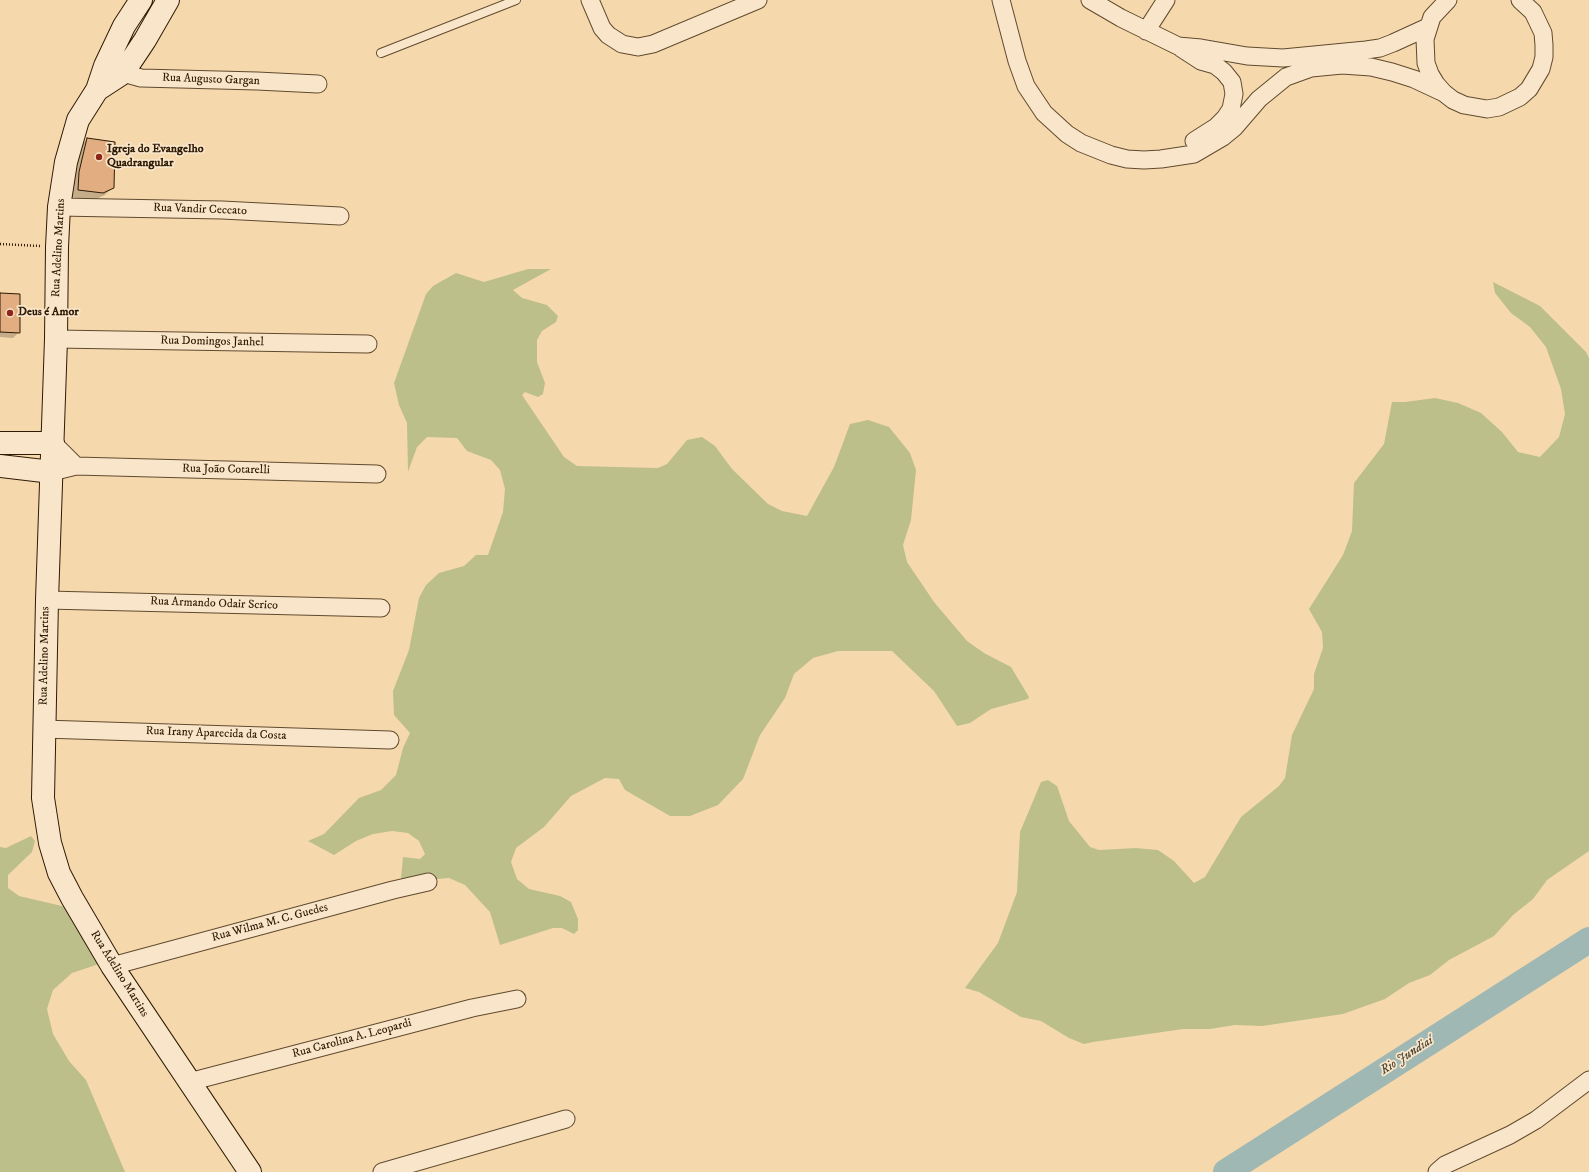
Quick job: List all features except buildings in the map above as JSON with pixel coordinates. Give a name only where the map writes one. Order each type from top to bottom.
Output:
[{"type":"street","name":"Rua Adelino Martins","points":[[114,69],[124,26],[141,0]]},
{"type":"street","name":"Rua Adelino Martins","points":[[168,0],[145,40],[114,69],[97,90],[78,120],[66,162],[59,207],[57,247],[53,443],[43,728],[43,798],[50,843],[59,873],[112,966],[250,1172]]},
{"type":"street","points":[[590,0],[602,28],[608,35],[622,44],[638,47],[653,44],[758,0]]},
{"type":"street","points":[[1001,0],[1017,61],[1026,86],[1034,100],[1055,124],[1080,143],[1111,155],[1144,160],[1171,158],[1194,154],[1223,137],[1234,128],[1259,99],[1286,78],[1311,68],[1342,65],[1371,67],[1414,78],[1444,93]]},
{"type":"street","points":[[1090,0],[1146,31],[1178,46],[1201,61],[1215,65],[1224,72],[1232,82],[1234,94],[1231,109],[1225,118],[1216,127],[1190,143],[1171,158]]},
{"type":"street","points":[[1146,31],[1166,0]]},
{"type":"street","points":[[1448,0],[1432,17],[1428,28],[1425,39],[1426,63],[1436,84],[1453,100],[1464,105],[1487,109],[1510,103],[1520,97],[1529,89],[1541,69],[1544,57],[1544,45],[1539,22],[1533,12],[1520,0]]},
{"type":"street","points":[[1178,46],[1201,48],[1247,56],[1282,58],[1343,53],[1380,48],[1428,28]]},
{"type":"street","name":"Rua Augusto Gargan","points":[[114,69],[141,78],[318,84]]},
{"type":"street","name":"Rua Vandir Ceccato","points":[[59,207],[222,210],[340,216]]},
{"type":"street","name":"Rua Domingos Janhel","points":[[56,339],[368,344]]},
{"type":"street","points":[[0,443],[53,443],[76,466]]},
{"type":"street","points":[[0,466],[52,472]]},
{"type":"street","name":"Rua João Cotarelli","points":[[52,472],[76,466],[377,474]]},
{"type":"street","name":"Rua Armando Odair Scrico","points":[[47,600],[381,608]]},
{"type":"street","name":"Rua Irany Aparecida da Costa","points":[[43,728],[390,740]]},
{"type":"street","name":"Rua Wilma M. C. Guedes","points":[[112,966],[393,890],[428,882]]},
{"type":"street","name":"Rua Carolina A. Leopardi","points":[[189,1082],[472,1008],[517,999]]},
{"type":"street","points":[[1437,1172],[1445,1165],[1510,1135],[1536,1120],[1589,1080]]},
{"type":"street","points":[[382,1172],[566,1119]]},
{"type":"lane","points":[[381,53],[516,0]]},
{"type":"path","points":[[0,244],[57,247]]},
{"type":"green space","points":[[528,269],[551,269],[513,290],[522,298],[547,305],[558,316],[556,322],[542,331],[537,340],[537,362],[545,383],[543,394],[538,397],[525,392],[522,395],[564,457],[577,466],[658,468],[667,464],[687,440],[702,437],[715,446],[732,469],[768,504],[782,511],[807,516],[834,467],[850,424],[868,420],[889,427],[910,453],[916,470],[911,520],[903,545],[907,562],[934,602],[967,641],[984,653],[1011,667],[1029,697],[1028,699],[991,709],[970,723],[957,726],[934,691],[892,651],[838,651],[813,658],[794,674],[785,698],[760,735],[743,779],[718,805],[690,816],[670,816],[625,790],[619,779],[605,778],[571,796],[544,827],[516,848],[511,862],[517,879],[529,889],[560,896],[571,902],[578,919],[578,930],[574,934],[562,928],[553,928],[500,945],[490,912],[465,885],[449,878],[413,881],[401,878],[403,857],[420,859],[425,854],[419,841],[408,833],[392,831],[373,834],[356,841],[334,855],[308,841],[324,834],[359,798],[381,790],[396,775],[403,748],[410,733],[394,715],[393,691],[409,650],[419,598],[426,585],[439,573],[464,566],[476,555],[488,555],[503,512],[505,489],[500,470],[491,460],[467,451],[457,438],[427,437],[417,447],[408,472],[407,423],[399,405],[394,383],[426,294],[433,286],[456,273],[484,282]]},
{"type":"green space","points":[[1493,282],[1540,306],[1586,352],[1589,358],[1589,851],[1547,880],[1533,899],[1513,915],[1494,936],[1449,960],[1430,975],[1409,983],[1385,999],[1343,1014],[1262,1026],[1235,1025],[1210,1029],[1183,1029],[1084,1044],[1069,1038],[1041,1021],[1021,1017],[979,992],[965,988],[998,943],[1017,892],[1020,832],[1041,782],[1048,780],[1057,786],[1069,821],[1090,847],[1099,850],[1136,848],[1158,850],[1174,861],[1194,883],[1205,877],[1241,817],[1279,786],[1285,778],[1292,735],[1314,689],[1314,674],[1323,648],[1322,632],[1309,609],[1343,555],[1352,531],[1354,483],[1384,444],[1392,402],[1405,402],[1435,398],[1458,403],[1481,413],[1502,432],[1518,452],[1540,457],[1559,437],[1565,414],[1561,389],[1546,347],[1530,327],[1511,313],[1495,293]]},
{"type":"green space","points":[[31,836],[35,841],[32,852],[8,875],[8,888],[19,896],[79,910],[102,963],[72,973],[53,990],[47,1009],[53,1034],[69,1061],[86,1080],[125,1172],[0,1172],[0,847],[6,848]]},
{"type":"waterway","name":"Rio Jundiaí","points":[[1226,1172],[1589,940]]},
{"type":"place","name":"Igreja do Evangelho Quadrangular","points":[[99,157]]},
{"type":"place","name":"Deus é Amor","points":[[10,313]]}]
